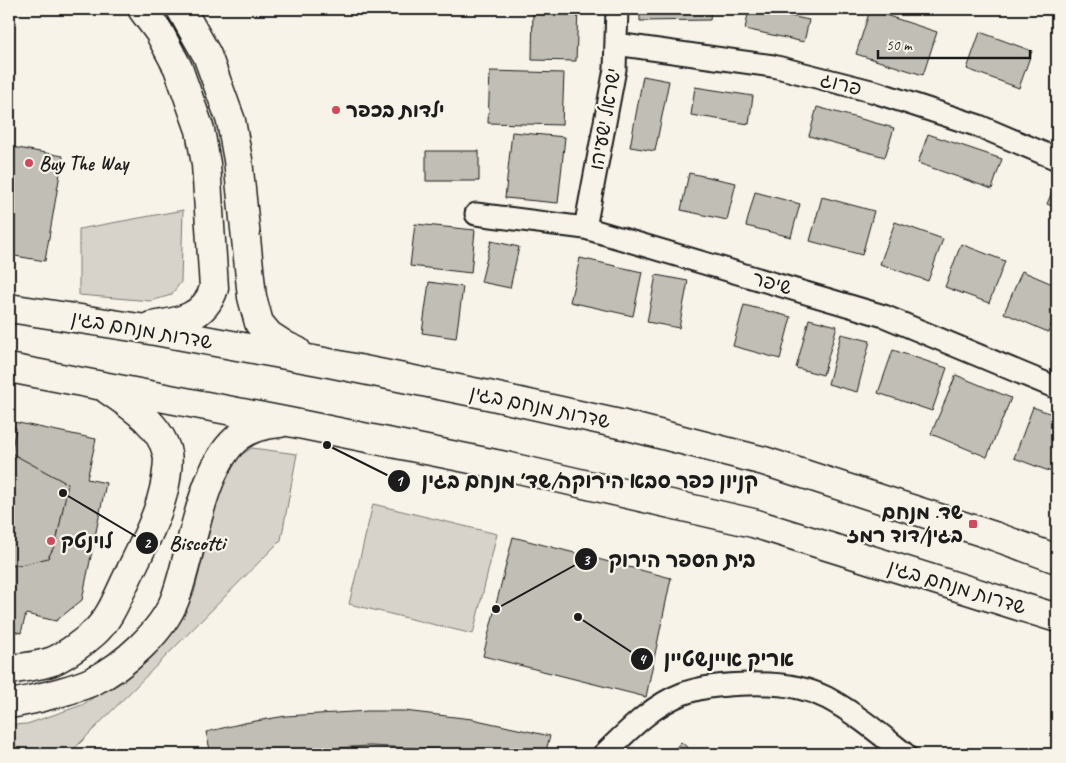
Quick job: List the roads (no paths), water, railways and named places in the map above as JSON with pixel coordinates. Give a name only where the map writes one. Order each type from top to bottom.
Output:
[{"type":"main road","points":[[139,328],[173,323],[188,318],[200,311],[210,300],[214,288],[206,164],[200,130],[178,68],[160,32],[142,9]]},
{"type":"main road","points":[[181,9],[207,55],[231,122],[238,160],[252,297],[259,323],[269,335],[286,346],[319,361]]},
{"type":"main road","name":"שדרות מנחם בגין","points":[[9,308],[139,328],[319,361],[624,425],[755,459],[994,536],[1057,559]]},
{"type":"main road","name":"שדרות מנחם בגין","points":[[9,368],[510,467],[753,523],[1057,618]]},
{"type":"main road","points":[[9,670],[54,660],[96,631],[108,617],[153,525],[163,498],[168,453],[163,442],[145,418],[101,385]]},
{"type":"main road","points":[[9,704],[66,691],[94,681],[144,644],[163,623],[175,600],[208,484],[229,446],[240,436],[254,428],[289,422]]},
{"type":"street","name":"ישראל ישעיהו","points":[[585,228],[615,69],[617,9]]},
{"type":"street","name":"פרוג","points":[[616,44],[773,66],[875,92],[979,126],[1057,159]]},
{"type":"street","name":"שיפר","points":[[476,214],[585,228],[884,316],[1057,388]]},
{"type":"street","points":[[604,754],[654,709],[682,694],[712,687],[765,684],[799,688],[827,698],[871,727],[904,754]]},
{"type":"place","name":"ילדות בכפר","points":[[336,110]]},
{"type":"place","name":"Buy The Way","points":[[29,163]]},
{"type":"place","name":"קניון כפר סבא הירוקה/שד׳ מנחם בגין","points":[[327,445]]},
{"type":"place","name":"Biscotti","points":[[63,493]]},
{"type":"place","name":"שד. מנחם בגין/דוד רמז","points":[[973,524]]},
{"type":"place","name":"לוינטק","points":[[51,541]]},
{"type":"place","name":"בית הספר הירוק","points":[[496,609]]},
{"type":"place","name":"אריק איינשטיין","points":[[578,617]]}]
